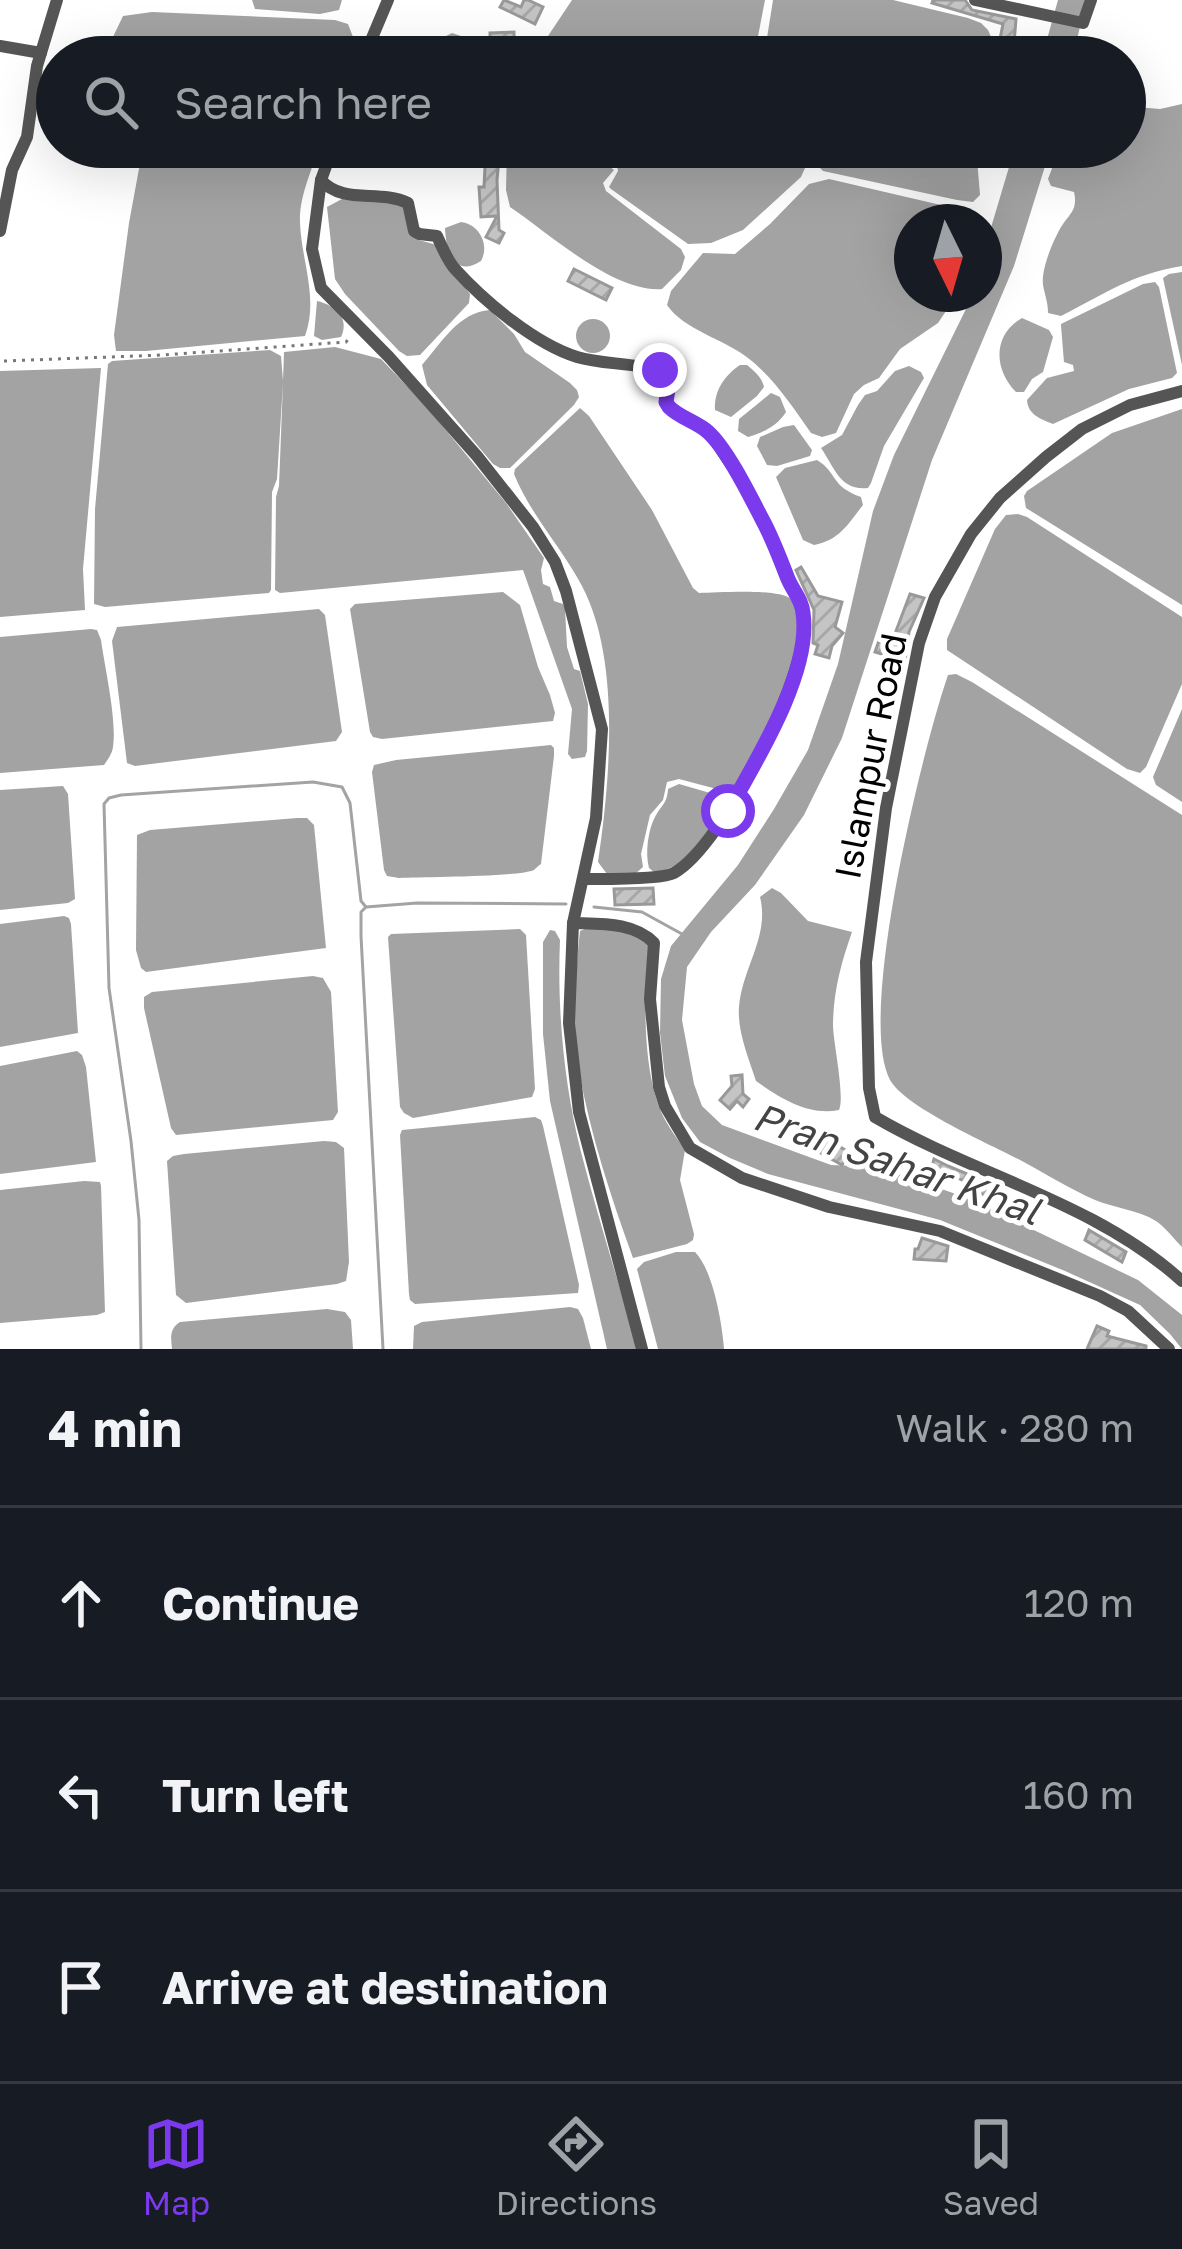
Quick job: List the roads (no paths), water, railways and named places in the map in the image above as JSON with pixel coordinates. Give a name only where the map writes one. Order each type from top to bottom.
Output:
[{"type":"street","points":[[46,36],[57,0]]},
{"type":"street","points":[[373,36],[388,0]]},
{"type":"street","points":[[975,0],[1083,23],[1091,0]]},
{"type":"street","points":[[0,46],[36,52]]},
{"type":"street","points":[[0,231],[12,170],[27,137],[36,83]]},
{"type":"street","points":[[326,168],[312,249],[321,288],[477,456],[533,527],[566,591],[602,729],[596,818],[573,923],[569,1023],[579,1112],[642,1349]]},
{"type":"street","points":[[321,181],[341,195],[383,195],[408,203],[414,231],[437,236],[452,266],[526,331],[576,357],[642,366],[670,376],[666,402],[708,432],[739,476],[801,601],[803,649],[785,700],[728,811],[694,856],[671,876],[583,879]]},
{"type":"street","name":"Islampur Road","points":[[1182,392],[1130,405],[1082,429],[1046,457],[1000,498],[971,534],[935,597],[919,643],[886,808],[866,962],[869,1088],[875,1117],[1095,1223],[1182,1281]]},
{"type":"street","points":[[573,923],[611,924],[638,931],[654,943],[650,999],[658,1087],[690,1148],[742,1178],[843,1211],[940,1232],[1084,1290],[1128,1311],[1169,1349]]},
{"type":"waterway","points":[[141,1349],[139,1220],[109,988],[104,804],[109,798],[313,782],[342,787],[350,803],[361,901],[366,907],[566,904]]},
{"type":"waterway","points":[[594,907],[642,912],[682,934]]},
{"type":"waterway","points":[[365,908],[361,936],[383,1349]]},
{"type":"water label","name":"Pran Sahar Khal","points":[[897,1163]]}]
